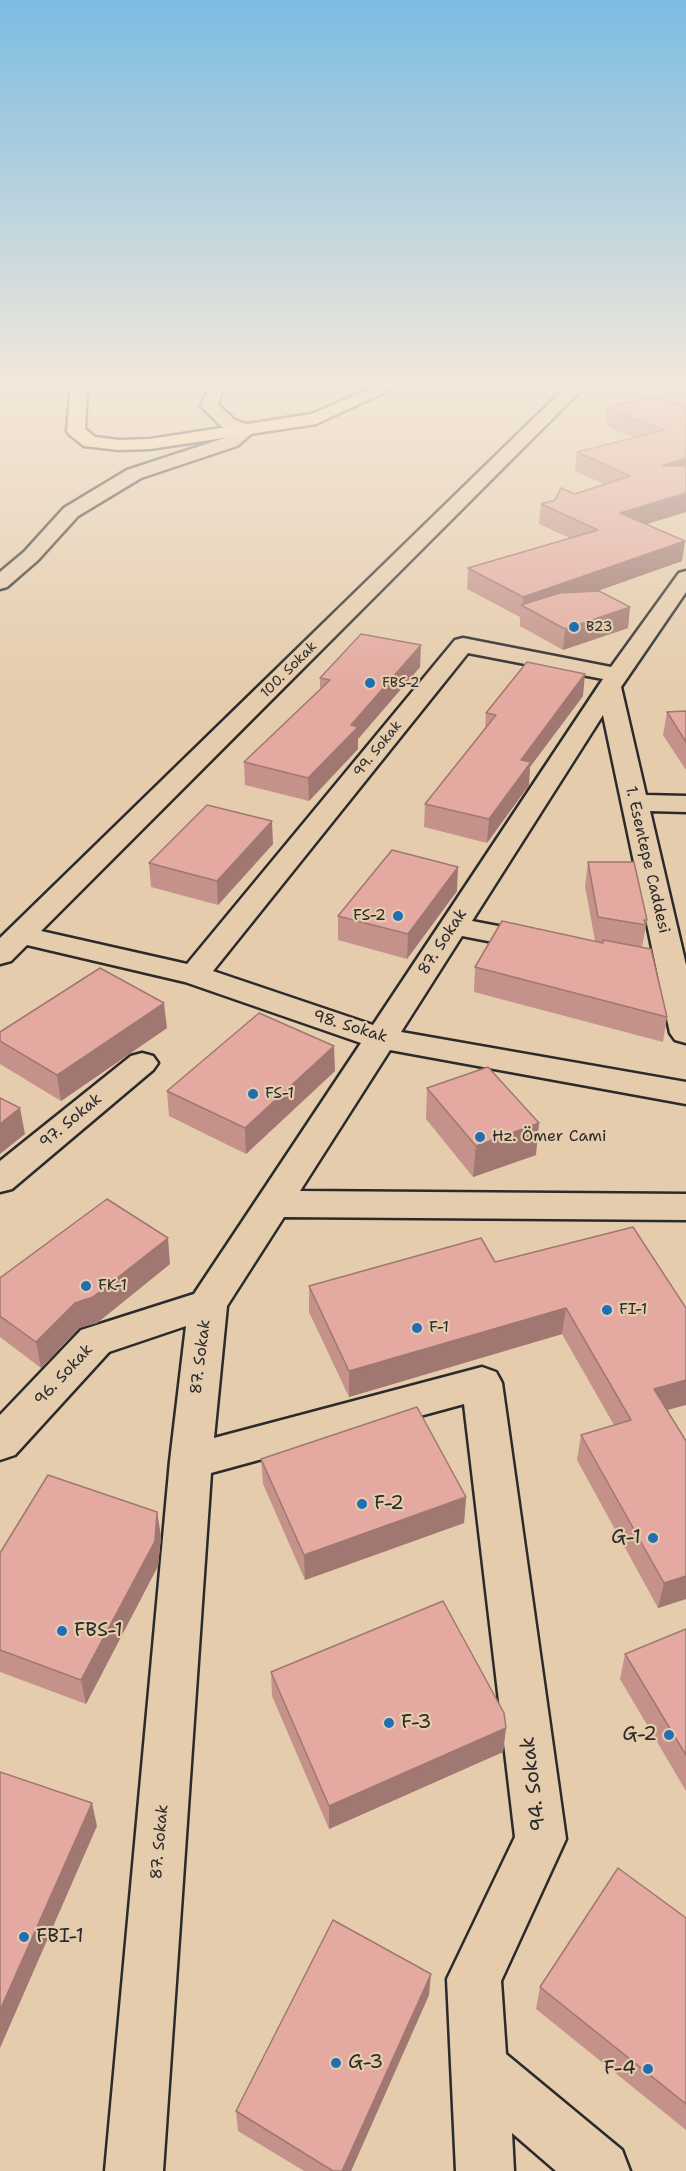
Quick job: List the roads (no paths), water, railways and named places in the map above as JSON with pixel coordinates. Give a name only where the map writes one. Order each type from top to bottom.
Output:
[{"type":"street","points":[[0,583],[31,556],[71,512],[115,485]]},
{"type":"street","name":"100. Sokak","points":[[10,945],[476,485]]},
{"type":"street","name":"87. Sokak","points":[[134,2171],[191,1461],[208,1304],[613,681],[686,577]]},
{"type":"street","name":"99. Sokak","points":[[194,975],[463,645],[613,681]]},
{"type":"street","name":"1. Esentepe Caddesi","points":[[613,681],[634,802],[686,1033]]},
{"type":"street","points":[[634,802],[686,804]]},
{"type":"street","points":[[453,926],[568,947]]},
{"type":"street","name":"98. Sokak","points":[[10,945],[194,975],[380,1038],[686,1093]]},
{"type":"street","points":[[637,960],[671,966]]},
{"type":"street","name":"97. Sokak","points":[[0,1180],[142,1062]]},
{"type":"street","points":[[272,1204],[686,1207]]},
{"type":"street","name":"96. Sokak","points":[[0,1443],[95,1341],[208,1304]]},
{"type":"street","name":"94. Sokak","points":[[191,1461],[482,1383],[541,1839],[474,1979],[485,2171]]},
{"type":"street","points":[[479,2068],[601,2171]]},
{"type":"place","name":"B23","points":[[574,627]]},
{"type":"place","name":"FBS-2","points":[[370,683]]},
{"type":"place","name":"FS-2","points":[[398,916]]},
{"type":"place","name":"FS-1","points":[[253,1094]]},
{"type":"place","name":"Hz. Ömer Cami","points":[[480,1137]]},
{"type":"place","name":"FK-1","points":[[86,1286]]},
{"type":"place","name":"FI-1","points":[[607,1310]]},
{"type":"place","name":"F-1","points":[[417,1328]]},
{"type":"place","name":"F-2","points":[[362,1504]]},
{"type":"place","name":"G-1","points":[[653,1538]]},
{"type":"place","name":"FBS-1","points":[[62,1631]]},
{"type":"place","name":"F-3","points":[[389,1723]]},
{"type":"place","name":"G-2","points":[[669,1735]]},
{"type":"place","name":"FBI-1","points":[[24,1937]]},
{"type":"place","name":"G-3","points":[[336,2063]]},
{"type":"place","name":"F-4","points":[[648,2069]]}]
